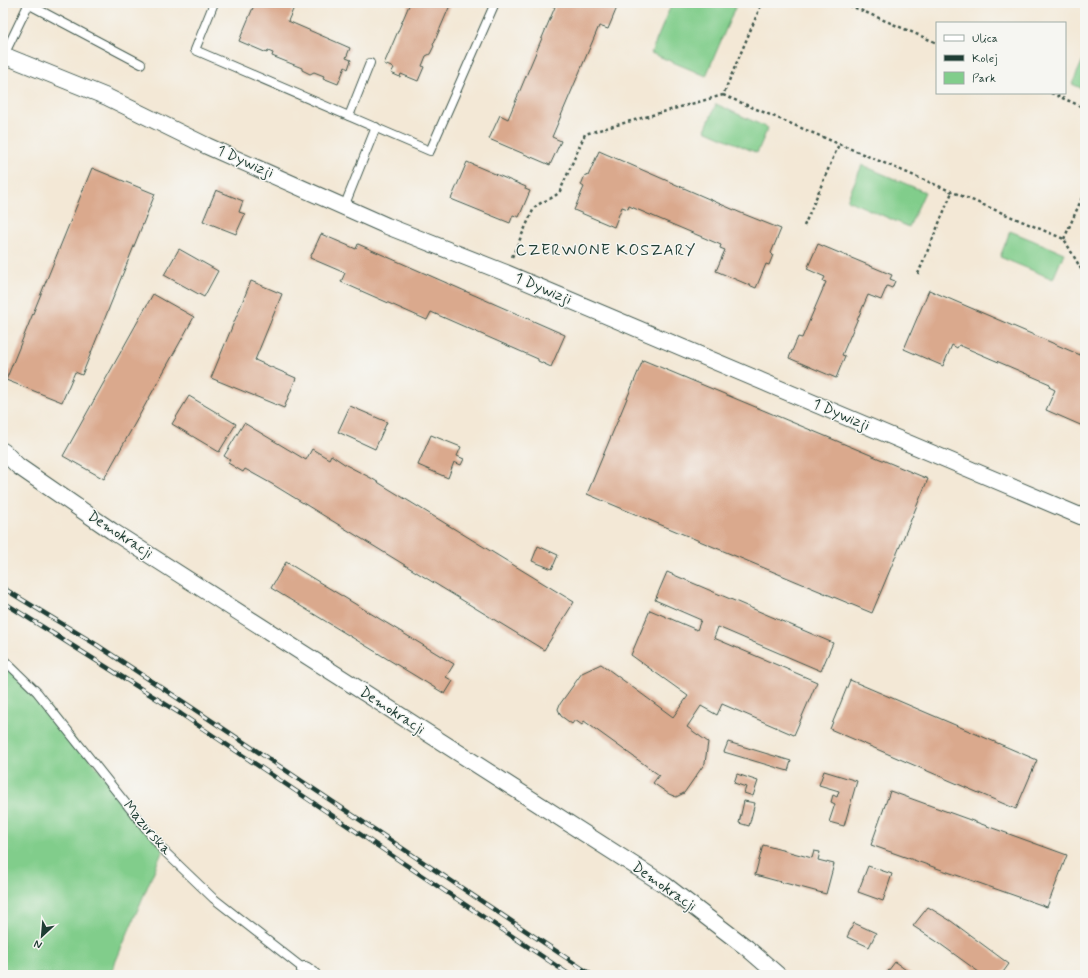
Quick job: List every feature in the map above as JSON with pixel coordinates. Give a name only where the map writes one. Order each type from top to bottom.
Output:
[{"type":"street","name":"1 Dywizji","points":[[3,55],[107,97],[207,146],[387,226],[506,273],[1085,518]]},
{"type":"street","name":"Demokracji","points":[[3,452],[18,466],[112,531],[665,885],[747,948],[778,975]]},
{"type":"lane","points":[[214,3],[195,50],[430,151],[495,3]]},
{"type":"lane","points":[[3,55],[28,4],[141,64]]},
{"type":"lane","points":[[349,116],[370,63]]},
{"type":"lane","points":[[344,207],[376,128]]},
{"type":"lane","name":"Mazurska","points":[[3,659],[37,692],[163,850],[213,898],[309,972]]},
{"type":"path","points":[[723,95],[762,3]]},
{"type":"path","points":[[844,3],[936,43]]},
{"type":"path","points":[[1053,94],[1085,108]]},
{"type":"path","points":[[506,273],[534,208],[539,203],[556,196],[560,191],[585,134],[723,95],[1064,239],[1085,276]]},
{"type":"path","points":[[804,226],[839,144]]},
{"type":"path","points":[[1064,239],[1085,191]]},
{"type":"path","points":[[918,274],[952,192]]},
{"type":"green space","points":[[672,3],[737,3],[706,76],[651,53]]},
{"type":"green space","points":[[1083,60],[1085,60],[1085,90],[1072,84]]},
{"type":"green space","points":[[716,104],[768,128],[757,153],[705,130]]},
{"type":"green space","points":[[862,165],[925,192],[909,227],[847,200]]},
{"type":"green space","points":[[1010,231],[1064,253],[1053,279],[1000,257]]},
{"type":"green space","points":[[3,664],[37,692],[163,850],[110,975],[3,975]]},
{"type":"building","points":[[255,3],[296,3],[288,21],[350,48],[346,58],[351,60],[348,69],[345,67],[338,84],[323,78],[324,76],[314,72],[310,74],[302,70],[302,68],[272,56],[273,53],[268,51],[267,53],[239,41]]},
{"type":"building","points":[[410,3],[451,3],[433,45],[434,46],[430,54],[426,56],[422,66],[424,67],[418,81],[401,74],[400,77],[391,73],[394,68],[384,64]]},
{"type":"building","points":[[545,3],[613,3],[618,5],[608,29],[599,26],[552,137],[561,141],[550,165],[489,139],[500,115],[508,119],[555,7]]},
{"type":"building","points":[[599,151],[781,229],[771,253],[773,255],[769,265],[766,264],[756,288],[716,271],[725,250],[720,248],[721,245],[629,206],[628,209],[622,207],[614,227],[574,210],[584,187],[581,185],[585,175],[588,176]]},
{"type":"building","points":[[467,162],[526,187],[525,189],[530,191],[519,217],[513,215],[510,223],[451,199]]},
{"type":"building","points":[[92,168],[155,194],[82,375],[75,372],[62,402],[6,380]]},
{"type":"building","points":[[216,190],[243,201],[239,212],[245,214],[236,234],[203,221]]},
{"type":"building","points":[[321,234],[356,249],[358,244],[565,335],[551,367],[538,361],[538,359],[431,312],[427,320],[341,282],[345,273],[310,258]]},
{"type":"building","points":[[818,244],[892,275],[890,279],[895,281],[892,288],[887,286],[881,300],[868,295],[842,355],[845,356],[836,378],[789,358],[798,337],[802,338],[826,282],[823,281],[825,277],[807,269]]},
{"type":"building","points":[[179,249],[218,271],[204,297],[164,275]]},
{"type":"building","points":[[251,281],[282,294],[255,360],[296,378],[284,408],[211,378]]},
{"type":"building","points":[[929,290],[1085,357],[1085,427],[1046,410],[1055,390],[1049,387],[1050,384],[959,345],[957,348],[952,345],[943,366],[904,349]]},
{"type":"building","points":[[153,294],[194,317],[104,479],[63,456]]},
{"type":"building","points":[[643,360],[928,479],[872,613],[587,494]]},
{"type":"building","points":[[189,396],[236,424],[219,452],[172,424]]},
{"type":"building","points":[[350,406],[387,422],[375,449],[338,432]]},
{"type":"building","points":[[244,423],[306,460],[312,449],[329,459],[331,455],[574,602],[544,650],[272,484],[245,469],[243,472],[228,463],[230,460],[224,456]]},
{"type":"building","points":[[431,435],[461,447],[457,456],[464,459],[461,465],[454,462],[448,478],[418,465]]},
{"type":"building","points":[[538,546],[558,555],[552,569],[532,561]]},
{"type":"building","points":[[286,562],[454,664],[446,677],[453,681],[445,694],[271,588]]},
{"type":"building","points":[[667,572],[833,643],[821,671],[718,627],[714,638],[817,682],[794,735],[722,704],[717,715],[701,706],[687,727],[708,742],[705,763],[684,793],[676,797],[653,783],[659,775],[584,721],[582,725],[575,720],[572,724],[561,716],[558,709],[582,673],[601,664],[673,717],[688,696],[631,655],[650,610],[697,630],[701,620],[655,600]]},
{"type":"building","points":[[850,680],[1037,760],[1016,809],[830,729]]},
{"type":"building","points":[[728,742],[791,761],[788,771],[724,752]]},
{"type":"building","points":[[824,771],[857,781],[844,826],[829,822],[835,804],[831,802],[833,795],[837,797],[839,791],[819,785]]},
{"type":"building","points":[[737,774],[758,781],[753,796],[744,793],[746,787],[734,783]]},
{"type":"building","points":[[890,791],[1067,855],[1047,907],[871,845]]},
{"type":"building","points":[[744,801],[755,803],[749,826],[739,823]]},
{"type":"building","points":[[763,845],[812,858],[814,851],[820,852],[818,860],[834,864],[826,894],[755,875]]},
{"type":"building","points":[[868,866],[892,874],[883,901],[858,892]]},
{"type":"building","points":[[928,907],[951,921],[1009,964],[1001,975],[983,975],[913,926]]},
{"type":"building","points":[[854,923],[876,933],[869,947],[847,937]]},
{"type":"building","points":[[895,962],[913,975],[885,975]]},
{"type":"railway","points":[[3,588],[97,645],[592,975]]},
{"type":"railway","points":[[3,602],[181,714],[570,975]]},
{"type":"district","name":"CZERWONE KOSZARY","points":[[606,250]]}]
